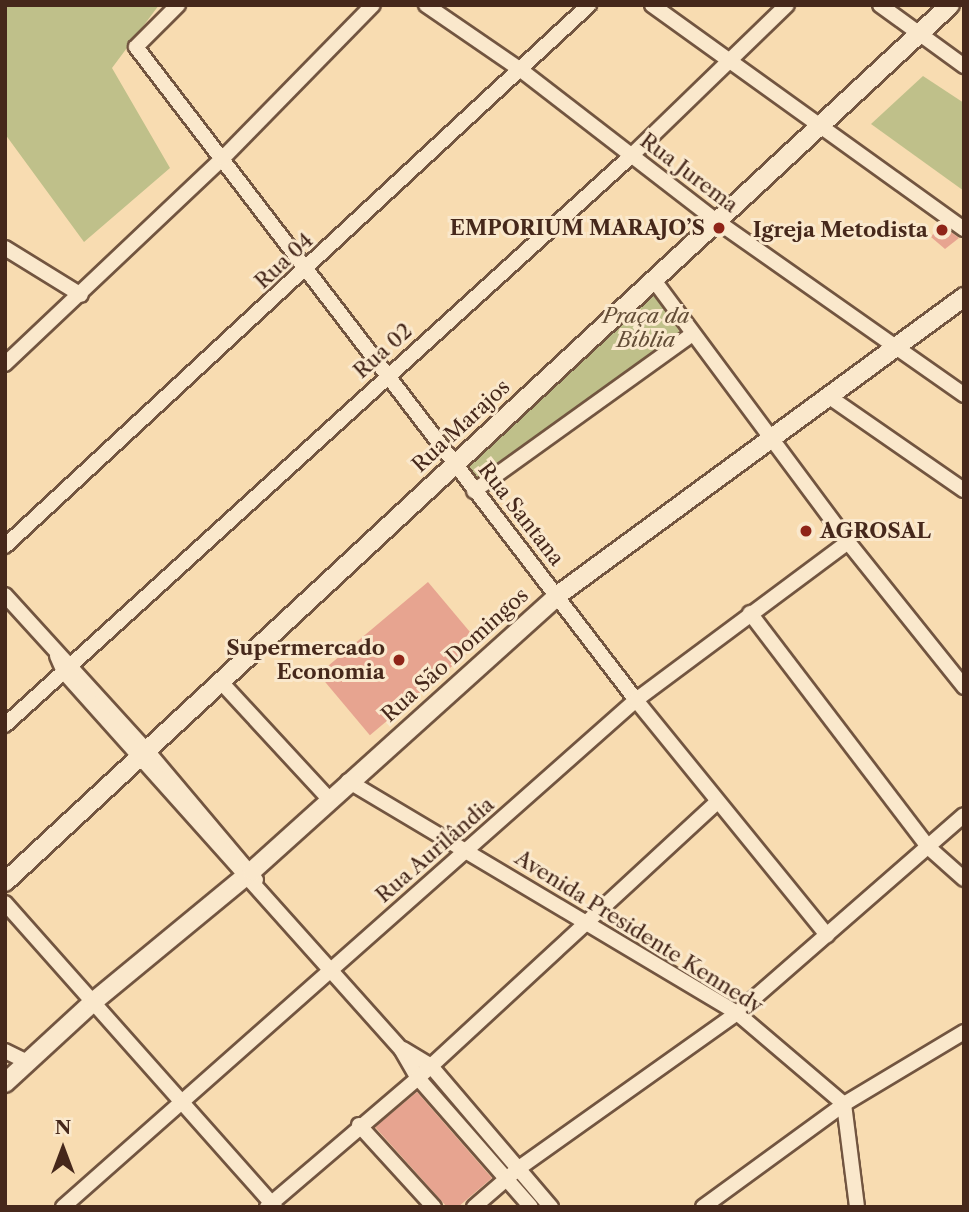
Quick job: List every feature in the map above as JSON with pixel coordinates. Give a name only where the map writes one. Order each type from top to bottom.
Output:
[{"type":"street","name":"Rua Santana","points":[[178,5],[136,47],[636,700],[827,935]]},
{"type":"street","points":[[5,364],[81,295],[156,217],[223,158],[373,5]]},
{"type":"street","name":"Rua Jurema","points":[[426,5],[521,70],[718,222],[964,395]]},
{"type":"street","name":"Rua 04","points":[[5,546],[589,5]]},
{"type":"street","points":[[652,5],[964,229]]},
{"type":"street","name":"Rua 02","points":[[5,726],[387,374],[631,156],[727,59],[787,5]]},
{"type":"street","points":[[880,5],[964,66]]},
{"type":"street","name":"Rua Marajos","points":[[5,882],[144,756],[455,462],[821,127],[950,5]]},
{"type":"street","points":[[5,248],[81,295]]},
{"type":"street","points":[[653,279],[691,335],[771,435],[848,541],[964,687]]},
{"type":"street","name":"Rua São Domingos","points":[[5,1083],[93,1002],[252,879],[328,798],[558,595],[771,435],[964,298]]},
{"type":"street","points":[[474,491],[691,335]]},
{"type":"street","points":[[828,396],[964,490]]},
{"type":"street","name":"Rua Aurilândia","points":[[64,1207],[636,700],[848,541]]},
{"type":"street","points":[[5,595],[401,1049],[418,1078],[531,1207]]},
{"type":"street","points":[[750,613],[928,847],[964,879]]},
{"type":"street","points":[[221,682],[328,798]]},
{"type":"street","name":"Avenida Presidente Kennedy","points":[[348,782],[467,850],[737,1013],[844,1104]]},
{"type":"street","points":[[5,903],[183,1101],[271,1206],[359,1125],[418,1078],[717,802]]},
{"type":"street","points":[[474,1207],[519,1168],[737,1013],[964,815]]},
{"type":"street","points":[[704,1207],[844,1104],[964,1032]]},
{"type":"street","points":[[401,1049],[430,1065],[551,1207]]},
{"type":"street","points":[[5,1051],[28,1062]]},
{"type":"street","points":[[844,1104],[857,1207]]},
{"type":"street","points":[[359,1125],[434,1207]]},
{"type":"green space","points":[[5,5],[159,5],[112,68],[170,168],[84,242],[5,134]]},
{"type":"green space","points":[[923,76],[964,103],[964,191],[871,124]]},
{"type":"green space","name":"Praça da Bíblia","points":[[651,288],[681,334],[477,480],[465,462]]},
{"type":"building","name":"Igreja Metodista","points":[[940,224],[959,238],[945,249],[931,237]]},
{"type":"building","name":"Supermercado Economia","points":[[428,582],[479,643],[370,735],[318,674]]},
{"type":"building","points":[[417,1092],[492,1178],[458,1207],[447,1207],[375,1127]]},
{"type":"place","name":"EMPORIUM MARAJO’S","points":[[719,228]]},
{"type":"place","name":"Igreja Metodista","points":[[942,230]]},
{"type":"place","name":"AGROSAL","points":[[806,531]]},
{"type":"place","name":"Supermercado Economia","points":[[399,660]]}]
